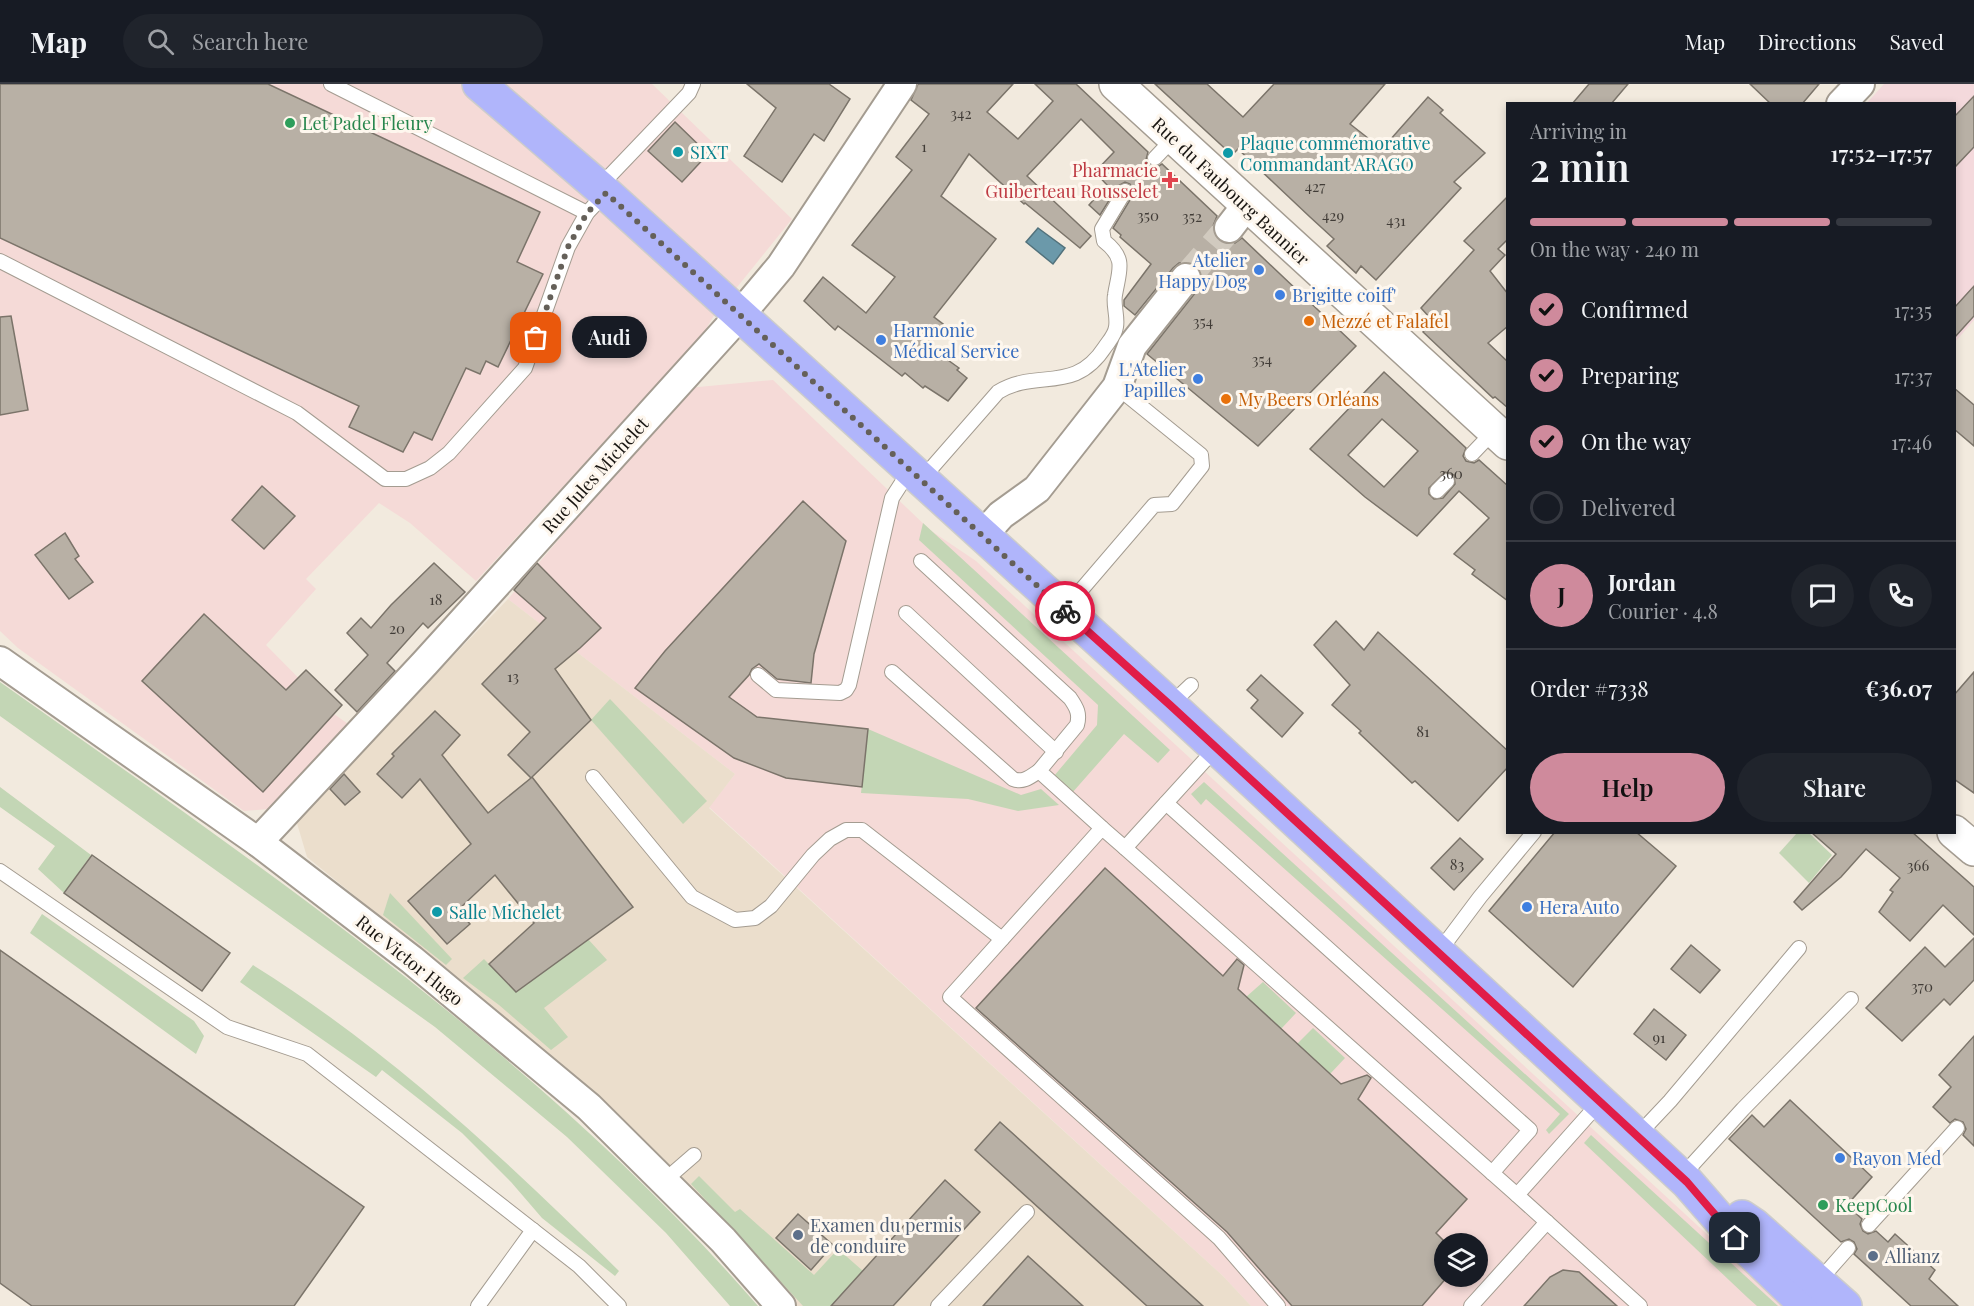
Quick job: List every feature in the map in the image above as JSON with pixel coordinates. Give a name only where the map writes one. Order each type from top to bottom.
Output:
[{"type":"main road","points":[[479,84],[598,198],[740,316],[1064,610],[1180,695],[1216,748],[1684,1179],[1735,1238],[1812,1294],[1845,1306]]},
{"type":"main road","name":"Rue du Faubourg Bannier","points":[[1116,84],[1164,148],[1491,443]]},
{"type":"street","name":"Rue Jules Michelet","points":[[258,842],[425,663],[740,316],[781,266],[902,84]]},
{"type":"street","points":[[1843,102],[1860,84]]},
{"type":"street","points":[[982,536],[1001,515],[1037,489],[1117,387],[1132,346],[1186,278]]},
{"type":"street","name":"Rue Victor Hugo","points":[[0,661],[258,842],[412,960],[571,1093],[723,1240],[782,1306]]},
{"type":"lane","points":[[331,84],[598,198]]},
{"type":"lane","points":[[0,261],[297,413],[385,478],[406,479],[430,468],[449,453],[525,368],[568,247],[598,198],[689,93],[693,84]]},
{"type":"lane","points":[[758,675],[777,690],[840,693],[846,690],[892,498],[998,392],[1010,385],[1076,375],[1088,368],[1114,334],[1117,326],[1114,300],[1121,263],[1112,247],[1104,241],[1102,229],[1125,191]]},
{"type":"lane","points":[[1064,610],[1154,505],[1172,504],[1202,466],[1201,455],[1117,387]]},
{"type":"lane","points":[[1437,491],[1447,481]]},
{"type":"lane","points":[[892,672],[1012,779],[1018,781],[1025,780],[1039,771],[1072,733],[1080,716],[1070,698],[921,561]]},
{"type":"lane","points":[[906,613],[1056,752]]},
{"type":"lane","points":[[1125,848],[1216,748]]},
{"type":"lane","points":[[1039,771],[1640,1306]]},
{"type":"lane","points":[[593,777],[692,897],[735,921],[755,918],[771,906],[813,855],[830,839],[846,830],[862,830],[1002,939]]},
{"type":"lane","points":[[1166,803],[1530,1130],[1492,1173]]},
{"type":"lane","points":[[1102,828],[950,997],[1219,1238],[1278,1306]]},
{"type":"lane","points":[[1438,953],[1480,897],[1532,834]]},
{"type":"lane","points":[[0,871],[226,1027],[307,1054],[579,1266],[619,1306]]},
{"type":"lane","points":[[1637,1136],[1670,1101],[1799,948]]},
{"type":"lane","points":[[1684,1179],[1743,1109],[1851,999]]},
{"type":"lane","points":[[1517,1196],[1600,1102]]},
{"type":"lane","points":[[1869,1225],[1957,1128]]},
{"type":"lane","points":[[664,1181],[694,1155]]},
{"type":"lane","points":[[938,1306],[1027,1212]]},
{"type":"lane","points":[[1471,1306],[1547,1222]]},
{"type":"lane","points":[[478,1306],[533,1230]]},
{"type":"lane","points":[[1812,1294],[1848,1248]]},
{"type":"shaded area","points":[[0,84],[652,84],[792,219],[713,317],[702,336],[476,581],[410,523],[379,503],[306,579],[316,589],[266,645],[334,714],[351,726],[279,808],[244,811],[18,648],[0,631]]},
{"type":"shaded area","points":[[1884,84],[1974,84],[1974,320],[1956,341],[1956,102],[1868,102]]},
{"type":"shaded area","points":[[773,380],[930,530],[976,561],[1785,1306],[1251,1306],[1223,1276],[709,807],[735,774],[508,599],[688,388]]},
{"type":"shaded area","points":[[508,599],[735,774],[709,808],[1223,1276],[1251,1306],[795,1306],[581,1080],[307,857],[296,820]]},
{"type":"green space","points":[[923,523],[1170,750],[1158,763],[1124,734],[1072,793],[1054,776],[1097,725],[1098,705],[919,540]]},
{"type":"green space","points":[[0,682],[300,897],[494,1049],[586,1130],[674,1215],[758,1306],[730,1306],[666,1233],[567,1137],[435,1027],[0,716]]},
{"type":"green space","points":[[610,699],[707,801],[683,824],[591,720]]},
{"type":"green space","points":[[868,729],[1021,795],[1041,789],[1059,805],[1018,811],[968,799],[861,793]]},
{"type":"green space","points":[[1204,782],[1569,1114],[1549,1134],[1546,1130],[1560,1114],[1206,799],[1201,805],[1191,794]]},
{"type":"green space","points":[[0,787],[91,855],[64,893],[38,869],[55,846],[0,807]]},
{"type":"green space","points":[[1796,834],[1810,834],[1832,855],[1809,883],[1779,853]]},
{"type":"green space","points":[[390,893],[452,959],[446,965],[383,915]]},
{"type":"green space","points":[[42,914],[194,1021],[204,1036],[196,1054],[30,933]]},
{"type":"green space","points":[[588,939],[607,960],[544,1008],[568,1037],[551,1050],[499,1005],[463,978],[484,959],[516,992]]},
{"type":"green space","points":[[253,965],[352,1033],[444,1108],[489,1147],[619,1271],[615,1276],[542,1218],[511,1182],[462,1133],[382,1070],[376,1077],[240,982]]},
{"type":"green space","points":[[1263,982],[1296,1013],[1281,1029],[1246,997]]},
{"type":"green space","points":[[1313,1028],[1345,1058],[1330,1074],[1297,1044]]},
{"type":"green space","points":[[1591,1135],[1778,1306],[1757,1306],[1748,1298],[1584,1143]]},
{"type":"green space","points":[[699,1176],[735,1212],[740,1209],[814,1275],[838,1249],[863,1271],[831,1306],[803,1306],[691,1184]]},
{"type":"water","points":[[1038,228],[1065,248],[1053,264],[1026,242]]},
{"type":"building","points":[[0,84],[268,84],[540,212],[517,262],[543,274],[498,367],[486,361],[480,374],[466,368],[432,440],[414,432],[403,452],[349,427],[359,406],[0,238]]},
{"type":"building","points":[[747,84],[829,84],[850,99],[824,141],[814,134],[782,182],[744,156],[776,108]]},
{"type":"building","points":[[918,84],[1013,84],[987,112],[1018,139],[1053,101],[1035,84],[1076,84],[1148,152],[1146,160],[1149,165],[1157,167],[1162,164],[1217,216],[1213,226],[1214,235],[1218,241],[1227,244],[1235,243],[1242,238],[1356,346],[1258,446],[1147,354],[1199,288],[1202,281],[1201,273],[1197,266],[1189,262],[1179,263],[1135,315],[1124,306],[1124,300],[1151,264],[1113,228],[1133,195],[1134,191],[1130,184],[1125,182],[1118,186],[1100,215],[1089,205],[1107,185],[1095,172],[1114,152],[1081,119],[1027,176],[1091,236],[1080,248],[1024,204],[969,154],[941,196],[996,239],[934,317],[943,324],[927,345],[959,368],[957,370],[967,378],[948,401],[925,386],[923,388],[905,373],[902,376],[838,326],[835,330],[804,301],[823,277],[866,313],[895,277],[852,245],[912,170],[896,157],[929,114],[911,100]]},
{"type":"building","points":[[1155,84],[1207,84],[1243,117],[1274,84],[1385,84],[1350,124],[1382,149],[1428,97],[1443,110],[1440,113],[1485,153],[1454,182],[1461,188],[1376,280],[1361,266],[1356,273],[1327,246],[1334,239],[1238,149],[1232,155]]},
{"type":"building","points":[[1589,84],[1628,84],[1613,102],[1574,102]]},
{"type":"building","points":[[1750,84],[1819,84],[1804,102],[1769,102]]},
{"type":"building","points":[[1974,96],[1974,147],[1956,166],[1956,115]]},
{"type":"building","name":"SIXT","points":[[675,122],[708,154],[682,182],[648,151]]},
{"type":"building","points":[[1506,198],[1506,241],[1498,249],[1505,255],[1490,271],[1506,291],[1506,328],[1488,343],[1506,360],[1506,406],[1495,397],[1493,398],[1423,332],[1432,320],[1421,308],[1474,250],[1464,241]]},
{"type":"building","points":[[1974,286],[1974,316],[1956,336],[1956,306]]},
{"type":"building","points":[[11,316],[28,410],[0,415],[0,317]]},
{"type":"building","points":[[1384,372],[1466,448],[1463,456],[1466,461],[1474,463],[1479,460],[1506,484],[1506,600],[1472,574],[1475,570],[1454,554],[1489,518],[1459,491],[1417,536],[1365,497],[1310,449]],"holes":[[[1382,419],[1418,451],[1384,487],[1348,455]],[[1445,472],[1454,475],[1455,484],[1443,498],[1434,499],[1429,494],[1429,488]]]},
{"type":"building","points":[[1956,390],[1974,405],[1974,446],[1956,431]]},
{"type":"building","points":[[262,486],[295,516],[264,549],[232,520]]},
{"type":"building","points":[[803,501],[846,541],[814,654],[811,683],[777,679],[759,664],[752,669],[729,697],[757,717],[868,729],[862,787],[786,778],[734,758],[635,688],[665,651]]},
{"type":"building","points":[[65,533],[79,556],[75,559],[93,582],[69,599],[35,555]]},
{"type":"building","points":[[434,563],[465,592],[428,628],[423,623],[387,663],[395,671],[357,712],[335,690],[368,655],[347,633],[361,618],[371,628]]},
{"type":"building","points":[[537,563],[601,628],[555,669],[591,720],[532,777],[633,907],[516,992],[489,964],[534,923],[495,875],[458,910],[470,924],[447,944],[408,901],[471,844],[420,779],[402,798],[377,774],[394,756],[392,754],[435,711],[460,735],[442,755],[488,813],[531,778],[508,755],[530,732],[482,684],[546,618],[514,590]]},
{"type":"building","points":[[204,614],[286,690],[306,670],[342,705],[263,792],[142,681]]},
{"type":"building","points":[[1336,621],[1364,650],[1378,632],[1506,749],[1506,769],[1458,821],[1415,781],[1412,783],[1332,705],[1350,685],[1314,645]]},
{"type":"building","points":[[1974,672],[1974,793],[1956,780],[1956,693]]},
{"type":"building","points":[[1261,675],[1303,713],[1282,737],[1251,708],[1258,700],[1247,690]]},
{"type":"building","points":[[344,774],[360,792],[345,805],[330,789]]},
{"type":"building","points":[[1553,834],[1638,834],[1676,866],[1573,987],[1489,911]]},
{"type":"building","points":[[1813,834],[1914,834],[1974,887],[1974,935],[1943,905],[1910,941],[1879,912],[1893,892],[1890,890],[1900,878],[1866,849],[1841,877],[1802,910],[1794,902],[1836,854]]},
{"type":"building","points":[[1460,838],[1483,859],[1454,890],[1431,868]]},
{"type":"building","points":[[92,855],[230,953],[202,991],[64,893]]},
{"type":"building","points":[[1105,868],[1223,976],[1237,959],[1244,965],[1238,989],[1341,1084],[1367,1075],[1371,1078],[1358,1099],[1467,1199],[1434,1233],[1434,1287],[1438,1287],[1422,1306],[1292,1306],[1227,1232],[976,1008]]},
{"type":"building","points":[[1974,938],[1974,980],[1950,1005],[1944,999],[1902,1041],[1866,1008],[1925,947],[1945,967]]},
{"type":"building","points":[[1691,945],[1720,970],[1700,993],[1671,969]]},
{"type":"building","points":[[0,950],[364,1207],[294,1306],[32,1306],[0,1283]]},
{"type":"building","points":[[1654,1009],[1686,1035],[1666,1060],[1634,1034]]},
{"type":"building","points":[[1974,1036],[1974,1146],[1963,1135],[1966,1129],[1963,1122],[1955,1119],[1950,1123],[1933,1107],[1951,1087],[1939,1075]]},
{"type":"building","points":[[1790,1100],[1872,1177],[1847,1205],[1862,1219],[1860,1224],[1863,1231],[1868,1234],[1876,1231],[1888,1242],[1895,1234],[1935,1270],[1929,1279],[1958,1306],[1911,1306],[1854,1254],[1857,1249],[1854,1242],[1849,1239],[1841,1242],[1729,1139],[1752,1115],[1764,1127]]},
{"type":"building","points":[[1000,1122],[1203,1306],[1147,1306],[975,1150]]},
{"type":"building","points":[[945,1180],[980,1212],[893,1306],[831,1306]]},
{"type":"building","points":[[798,1214],[833,1245],[811,1270],[776,1238]]},
{"type":"building","points":[[1028,1256],[1083,1306],[983,1306]]},
{"type":"building","points":[[1563,1270],[1579,1272],[1617,1306],[1524,1306],[1550,1277]]},
{"type":"tunnel","points":[[1186,278],[1229,228]]},
{"type":"way so far","points":[[536,338],[568,247],[587,213],[606,193],[1065,611]]},
{"type":"place","name":"Let Padel Fleury","points":[[290,123]]},
{"type":"place","name":"SIXT","points":[[678,152]]},
{"type":"place","name":"Plaque commémorative Commandant ARAGO","points":[[1228,153]]},
{"type":"place","name":"Pharmacie Guiberteau Rousselet","points":[[1170,180]]},
{"type":"place","name":"Atelier Happy Dog","points":[[1259,270]]},
{"type":"place","name":"Brigitte coiff'","points":[[1280,295]]},
{"type":"place","name":"Mezzé et Falafel","points":[[1309,321]]},
{"type":"place","name":"Audi","points":[[536,338]]},
{"type":"place","name":"Harmonie Médical Service","points":[[881,340]]},
{"type":"place","name":"L'Atelier Papilles","points":[[1198,379]]},
{"type":"place","name":"My Beers Orléans","points":[[1226,399]]},
{"type":"place","name":"Hera Auto","points":[[1527,907]]},
{"type":"place","name":"Salle Michelet","points":[[437,912]]},
{"type":"place","name":"Rayon Med","points":[[1840,1158]]},
{"type":"place","name":"KeepCool","points":[[1823,1205]]},
{"type":"place","name":"Examen du permis de conduire","points":[[798,1235]]},
{"type":"place","name":"Allianz","points":[[1873,1256]]},
{"type":"route","points":[[1065,611],[1687,1182],[1735,1238]]}]
